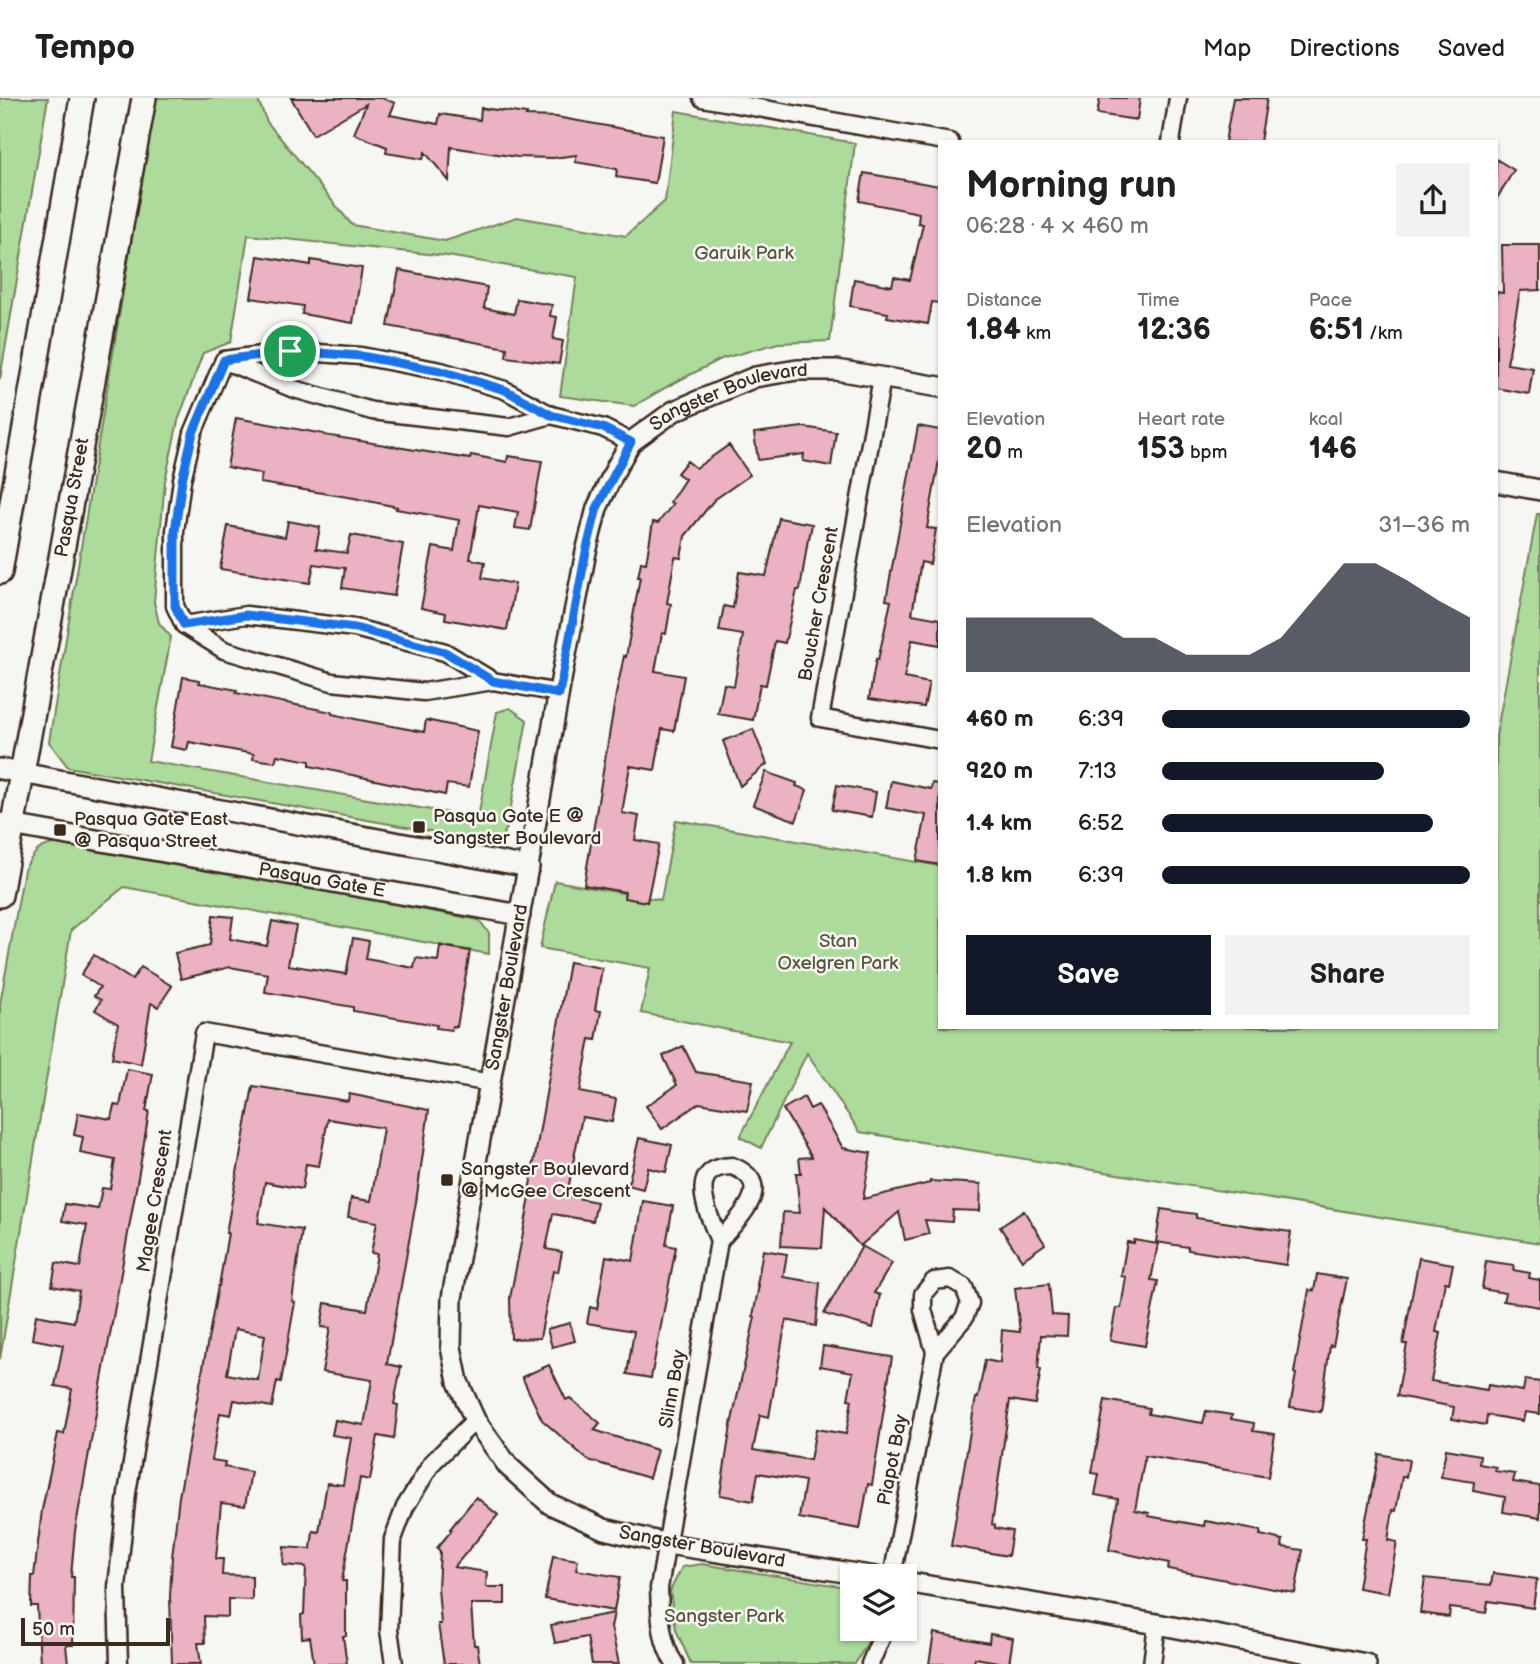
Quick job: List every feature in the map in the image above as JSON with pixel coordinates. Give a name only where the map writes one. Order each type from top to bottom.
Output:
[{"type":"main road","points":[[0,572],[82,98]]},
{"type":"main road","name":"Pasqua Street","points":[[0,895],[11,771],[144,98]]},
{"type":"street","points":[[702,98],[939,140]]},
{"type":"street","points":[[1171,140],[1178,98]]},
{"type":"street","points":[[224,360],[290,351],[361,356],[441,371],[505,390],[551,415],[603,428],[631,442]]},
{"type":"street","points":[[224,360],[294,389],[372,411],[509,427],[551,415]]},
{"type":"street","points":[[224,360],[193,433],[182,480],[175,531],[175,606],[184,625],[224,650],[332,682],[424,692],[493,681]]},
{"type":"street","name":"Sangster Boulevard","points":[[840,1571],[668,1544],[604,1529],[550,1504],[508,1465],[475,1420],[458,1382],[451,1347],[452,1298],[586,552],[597,508],[631,442],[674,411],[755,377],[797,370],[836,370],[938,387]]},
{"type":"street","name":"Boucher Crescent","points":[[882,378],[820,718],[938,740]]},
{"type":"street","points":[[1498,482],[1540,490]]},
{"type":"street","points":[[184,625],[246,615],[355,628],[445,652],[493,681],[559,694]]},
{"type":"street","points":[[11,771],[528,867]]},
{"type":"street","name":"Pasqua Gate E","points":[[6,825],[520,915]]},
{"type":"street","name":"Magee Crescent","points":[[119,1664],[117,1587],[127,1493],[204,1033],[491,1083]]},
{"type":"street","name":"Slinn Bay","points":[[676,1664],[670,1656],[660,1621],[659,1588],[719,1241]]},
{"type":"street","name":"Piapot Bay","points":[[894,1564],[935,1352]]},
{"type":"street","points":[[394,1664],[389,1630],[393,1539],[405,1507],[432,1463],[475,1420]]},
{"type":"street","points":[[917,1583],[1366,1664]]},
{"type":"street","points":[[1152,1664],[1157,1625]]},
{"type":"street","points":[[870,1664],[880,1641]]},
{"type":"green space","points":[[0,98],[48,98],[0,379]]},
{"type":"green space","name":"Garuik Park","points":[[155,98],[257,98],[267,122],[352,225],[445,241],[517,217],[626,236],[665,201],[676,111],[855,143],[830,341],[778,343],[721,359],[634,406],[560,396],[577,277],[447,256],[248,235],[231,342],[203,353],[178,421],[165,481],[154,602],[159,623],[171,637],[148,761],[478,818],[497,712],[510,708],[527,720],[507,828],[501,838],[480,840],[68,767],[49,742]]},
{"type":"green space","name":"Stan Oxelgren Park","points":[[1537,514],[1540,514],[1540,1243],[860,1132],[807,1053],[761,1148],[740,1137],[790,1042],[641,1013],[650,968],[540,948],[555,881],[661,900],[676,820],[938,866],[938,1029],[1498,1029],[1498,725]]},
{"type":"green space","points":[[62,843],[479,920],[489,933],[489,954],[124,887],[71,930],[0,1359],[0,1004],[24,870],[38,850]]},
{"type":"green space","name":"Sangster Park","points":[[702,1564],[840,1586],[840,1641],[868,1641],[855,1664],[691,1664],[676,1630],[670,1591],[682,1567]]},
{"type":"building","points":[[291,98],[382,98],[395,103],[390,115],[438,124],[440,114],[480,120],[481,108],[527,114],[526,116],[556,117],[663,136],[655,183],[616,177],[617,169],[575,162],[577,155],[553,158],[517,157],[451,147],[449,181],[425,152],[423,159],[386,153],[387,147],[354,134],[366,104],[313,135]]},
{"type":"building","points":[[1100,98],[1140,98],[1137,120],[1097,114]]},
{"type":"building","points":[[1233,98],[1267,98],[1260,140],[1225,140]]},
{"type":"building","points":[[1498,160],[1514,170],[1498,197]]},
{"type":"building","points":[[864,173],[938,186],[938,303],[932,302],[928,324],[887,317],[888,313],[850,306],[854,279],[892,286],[894,277],[910,280],[923,224],[918,223],[919,213],[859,201]]},
{"type":"building","points":[[1502,245],[1540,245],[1540,290],[1520,291],[1507,364],[1533,368],[1529,394],[1498,388],[1498,292],[1503,293]]},
{"type":"building","points":[[258,256],[311,265],[311,260],[362,268],[353,323],[302,314],[303,306],[251,298]]},
{"type":"building","points":[[399,270],[487,287],[484,308],[514,314],[517,299],[552,305],[550,316],[557,317],[553,339],[563,341],[559,364],[506,357],[507,348],[388,326]]},
{"type":"building","points":[[236,418],[470,459],[471,455],[507,462],[508,456],[542,461],[530,530],[515,528],[518,512],[479,505],[470,559],[485,562],[482,578],[515,584],[507,630],[445,619],[446,613],[421,608],[433,547],[454,551],[459,520],[396,509],[397,507],[354,498],[260,483],[262,474],[227,467]]},
{"type":"building","points":[[918,426],[938,430],[938,466],[927,528],[936,529],[930,564],[921,562],[912,614],[938,619],[938,645],[912,640],[904,678],[929,683],[924,707],[869,699],[891,601],[886,600]]},
{"type":"building","points":[[803,427],[836,432],[831,466],[803,461],[804,454],[758,460],[754,433]]},
{"type":"building","points":[[729,445],[750,475],[714,500],[685,536],[681,558],[675,557],[667,603],[671,604],[666,634],[662,633],[655,671],[684,676],[674,731],[662,729],[655,770],[630,766],[622,813],[639,816],[635,840],[659,844],[647,902],[624,898],[625,892],[584,885],[641,562],[646,563],[653,522],[658,523],[673,504],[670,502],[685,479],[677,473],[687,461],[696,468]]},
{"type":"building","points":[[779,518],[812,524],[800,590],[797,590],[785,643],[775,641],[766,685],[760,684],[753,720],[718,714],[724,684],[734,686],[743,635],[719,631],[724,606],[733,608],[739,572],[766,576]]},
{"type":"building","points":[[288,521],[320,527],[316,549],[347,553],[351,535],[403,544],[394,596],[342,588],[345,568],[314,564],[310,583],[220,569],[228,526],[285,537]]},
{"type":"building","points":[[183,677],[237,690],[236,693],[424,732],[426,720],[478,731],[469,787],[447,784],[445,795],[310,766],[310,761],[277,755],[275,762],[253,759],[254,754],[189,742],[187,750],[171,747]]},
{"type":"building","points":[[753,729],[767,764],[740,786],[723,741]]},
{"type":"building","points":[[766,772],[797,783],[796,786],[807,790],[796,821],[753,805]]},
{"type":"building","points":[[891,781],[931,789],[932,783],[938,784],[938,865],[917,861],[926,815],[886,808]]},
{"type":"building","points":[[837,785],[876,792],[872,817],[832,810]]},
{"type":"building","points":[[213,915],[233,917],[230,939],[267,946],[272,921],[296,926],[288,965],[346,974],[353,938],[369,941],[366,959],[414,968],[416,958],[438,961],[440,946],[470,951],[457,1027],[452,1026],[451,1030],[436,1028],[437,1025],[353,1011],[353,1007],[265,992],[268,974],[230,967],[181,979],[175,953],[210,945]]},
{"type":"building","points":[[94,955],[132,980],[141,967],[172,986],[158,1007],[151,1003],[141,1064],[112,1058],[118,1024],[95,1010],[101,1000],[94,996],[100,987],[81,975]]},
{"type":"building","points":[[569,962],[602,968],[595,1010],[601,1011],[596,1040],[590,1039],[580,1092],[616,1099],[612,1122],[582,1117],[573,1163],[567,1196],[597,1202],[593,1221],[553,1214],[546,1249],[562,1252],[558,1272],[553,1271],[540,1338],[511,1339],[510,1298],[530,1198],[528,1197]]},
{"type":"building","points":[[683,1046],[696,1072],[753,1081],[747,1111],[699,1103],[662,1129],[646,1106],[677,1085],[663,1056]]},
{"type":"building","points":[[127,1069],[153,1074],[142,1155],[75,1531],[71,1577],[74,1577],[73,1645],[66,1645],[68,1664],[40,1664],[37,1606],[31,1606],[32,1576],[58,1433],[64,1434],[72,1389],[55,1386],[63,1345],[32,1339],[36,1315],[74,1322],[79,1291],[52,1286],[56,1263],[80,1267],[87,1225],[62,1221],[65,1204],[98,1209],[102,1188],[110,1189],[115,1160],[80,1153],[83,1137],[74,1135],[78,1113],[111,1119],[114,1105],[120,1106]]},
{"type":"building","points":[[253,1086],[348,1101],[349,1094],[429,1110],[416,1202],[387,1364],[401,1367],[394,1404],[398,1405],[394,1439],[378,1436],[370,1480],[360,1478],[342,1581],[346,1581],[346,1636],[343,1636],[347,1664],[314,1664],[310,1637],[302,1638],[301,1615],[304,1614],[306,1567],[283,1565],[284,1547],[311,1549],[313,1531],[319,1532],[327,1483],[343,1485],[351,1438],[332,1435],[335,1420],[364,1425],[372,1380],[322,1372],[330,1328],[321,1327],[325,1303],[367,1310],[377,1254],[371,1253],[377,1222],[348,1217],[351,1198],[371,1201],[383,1128],[328,1119],[319,1166],[306,1164],[302,1189],[265,1182],[258,1223],[302,1230],[292,1301],[295,1302],[281,1382],[277,1381],[272,1407],[234,1400],[231,1415],[220,1413],[212,1460],[225,1462],[224,1467],[251,1472],[245,1506],[221,1503],[216,1559],[223,1559],[222,1575],[252,1576],[252,1600],[228,1599],[228,1617],[204,1616],[205,1643],[198,1643],[201,1664],[172,1664],[170,1597],[179,1497],[219,1286]],"holes":[[[235,1329],[265,1335],[258,1380],[227,1374]]]},
{"type":"building","points":[[804,1097],[810,1109],[818,1105],[843,1148],[871,1153],[863,1199],[930,1181],[981,1184],[980,1211],[953,1210],[952,1222],[925,1220],[929,1234],[905,1240],[899,1212],[860,1246],[825,1207],[822,1248],[781,1246],[783,1212],[800,1213],[796,1173],[801,1173],[799,1158],[812,1157],[783,1109]]},
{"type":"building","points":[[639,1138],[672,1145],[666,1172],[648,1168],[643,1189],[628,1185]]},
{"type":"building","points":[[643,1201],[673,1206],[666,1245],[676,1247],[651,1378],[627,1374],[634,1331],[587,1323],[590,1307],[597,1309],[606,1256],[633,1261]]},
{"type":"building","points":[[1161,1209],[1196,1214],[1196,1218],[1291,1232],[1286,1265],[1188,1250],[1188,1247],[1156,1242]]},
{"type":"building","points":[[1024,1211],[1045,1244],[1022,1260],[1000,1227]]},
{"type":"building","points":[[1134,1240],[1158,1244],[1151,1280],[1158,1281],[1145,1346],[1110,1340],[1116,1308],[1121,1308],[1126,1277],[1121,1276],[1127,1242],[1134,1243]]},
{"type":"building","points":[[862,1246],[892,1263],[874,1293],[880,1295],[873,1328],[824,1314]]},
{"type":"building","points":[[763,1250],[787,1254],[783,1277],[820,1283],[816,1326],[786,1320],[769,1417],[760,1415],[753,1450],[810,1460],[816,1429],[846,1434],[852,1400],[848,1399],[853,1372],[820,1366],[823,1346],[892,1357],[872,1485],[868,1484],[860,1529],[799,1518],[805,1481],[758,1473],[753,1501],[720,1495],[731,1425],[755,1317],[753,1316]]},
{"type":"building","points":[[1419,1258],[1453,1264],[1449,1283],[1445,1282],[1436,1332],[1441,1333],[1431,1381],[1487,1390],[1488,1385],[1523,1391],[1525,1380],[1540,1382],[1540,1414],[1525,1412],[1523,1421],[1487,1415],[1486,1425],[1452,1419],[1454,1407],[1397,1396],[1407,1344],[1403,1344]]},
{"type":"building","points":[[1486,1261],[1514,1265],[1513,1270],[1530,1273],[1529,1278],[1540,1280],[1540,1307],[1503,1301],[1505,1293],[1482,1289]]},
{"type":"building","points":[[1317,1274],[1347,1279],[1333,1346],[1330,1345],[1321,1412],[1290,1407],[1309,1290],[1314,1291]]},
{"type":"building","points":[[1049,1284],[1052,1315],[1068,1316],[1067,1336],[1041,1335],[1038,1369],[1041,1369],[1035,1404],[1010,1400],[992,1524],[995,1528],[1012,1531],[1008,1556],[951,1546],[974,1408],[985,1360],[1000,1363],[1002,1330],[1020,1332],[1015,1288]]},
{"type":"building","points":[[570,1323],[575,1341],[552,1347],[547,1329]]},
{"type":"building","points":[[549,1365],[566,1400],[570,1398],[600,1423],[594,1430],[657,1450],[649,1478],[588,1460],[542,1420],[522,1377]]},
{"type":"building","points":[[1105,1400],[1149,1408],[1148,1414],[1203,1423],[1206,1411],[1232,1415],[1231,1419],[1254,1423],[1253,1431],[1275,1434],[1268,1477],[1145,1456],[1135,1510],[1149,1513],[1148,1516],[1204,1526],[1205,1521],[1261,1531],[1260,1535],[1283,1540],[1282,1547],[1303,1550],[1295,1593],[1168,1569],[1169,1563],[1109,1550],[1118,1499],[1095,1495],[1099,1474],[1092,1473]]},
{"type":"building","points":[[1446,1449],[1480,1455],[1479,1464],[1496,1467],[1495,1471],[1515,1474],[1513,1482],[1540,1486],[1540,1518],[1503,1512],[1505,1497],[1473,1491],[1474,1482],[1441,1477]]},
{"type":"building","points":[[1379,1454],[1409,1460],[1406,1477],[1402,1477],[1396,1511],[1393,1510],[1388,1540],[1397,1542],[1388,1593],[1358,1588],[1366,1539],[1362,1539]]},
{"type":"building","points":[[476,1497],[498,1515],[454,1567],[487,1572],[486,1587],[505,1587],[505,1604],[471,1604],[474,1645],[477,1645],[480,1664],[444,1664],[438,1624],[441,1624],[438,1588],[440,1551],[437,1548]]},
{"type":"building","points":[[553,1556],[578,1560],[576,1570],[620,1577],[614,1611],[545,1599]]},
{"type":"building","points":[[1493,1573],[1537,1579],[1533,1608],[1488,1601],[1486,1613],[1450,1608],[1449,1617],[1420,1613],[1425,1578],[1491,1585]]},
{"type":"building","points":[[614,1613],[611,1627],[619,1664],[592,1664],[587,1637],[555,1643],[551,1625]]},
{"type":"building","points":[[934,1633],[989,1643],[990,1634],[1013,1638],[1009,1664],[975,1658],[974,1664],[929,1664]]},
{"type":"place","name":"Pasqua Gate E @ Sangster Boulevard","points":[[419,827]]},
{"type":"place","name":"Pasqua Gate East @ Pasqua Street","points":[[60,830]]},
{"type":"place","name":"Sangster Boulevard @ McGee Crescent","points":[[447,1180]]},
{"type":"route","points":[[290,351],[361,356],[441,371],[505,390],[551,415],[603,428],[631,442],[597,508],[559,694],[493,681],[445,652],[355,628],[246,615],[184,625],[175,606],[175,531],[182,480],[193,433],[224,360],[290,351]]}]
